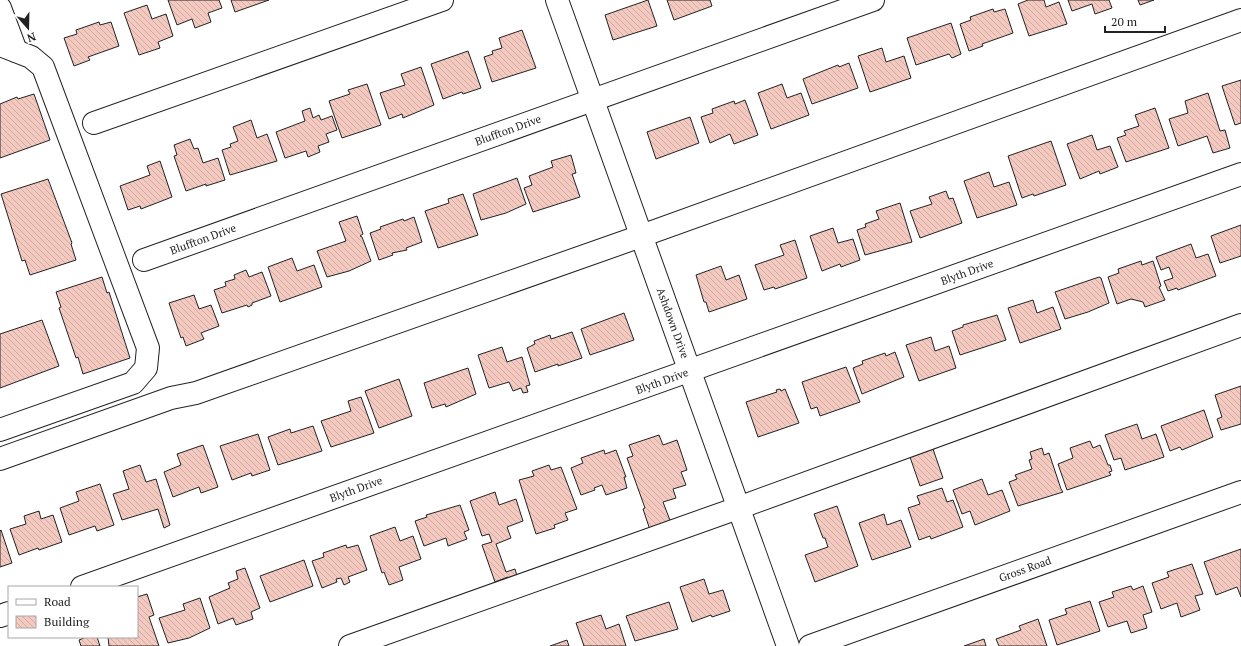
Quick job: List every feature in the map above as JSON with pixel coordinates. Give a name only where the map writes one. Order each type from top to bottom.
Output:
[{"type":"street","points":[[0,430],[133,382],[146,368],[148,348],[43,67],[31,57],[8,48],[0,7],[17,0]]},
{"type":"street","points":[[94,123],[442,0]]},
{"type":"street","name":"Ashdown Drive","points":[[557,0],[788,646]]},
{"type":"street","name":"Bluffton Drive","points":[[144,260],[872,0]]},
{"type":"street","points":[[0,459],[171,398],[196,393],[641,236],[1241,20]]},
{"type":"street","name":"Blyth Drive","points":[[85,586],[1241,174]]},
{"type":"street","points":[[350,646],[738,508],[1241,325]]},
{"type":"street","name":"Gross Road","points":[[810,646],[1241,492]]},
{"type":"building","points":[[168,0],[219,0],[222,8],[208,13],[211,22],[195,28],[192,19],[177,25]]},
{"type":"building","points":[[231,0],[269,0],[235,12]]},
{"type":"building","points":[[648,0],[657,26],[613,40],[605,15]]},
{"type":"building","points":[[667,0],[710,0],[712,6],[674,20]]},
{"type":"building","points":[[1028,0],[1044,0],[1046,7],[1059,2],[1067,24],[1029,36],[1018,4]]},
{"type":"building","points":[[1068,0],[1109,0],[1112,8],[1095,14],[1092,4],[1072,11]]},
{"type":"building","points":[[1138,0],[1154,0],[1140,5]]},
{"type":"building","points":[[147,5],[152,19],[166,14],[173,36],[158,42],[160,48],[139,55],[124,13]]},
{"type":"building","points":[[993,9],[994,12],[1005,9],[1013,33],[982,44],[983,46],[969,51],[960,24],[971,20],[970,17]]},
{"type":"building","points":[[99,22],[100,25],[111,22],[119,46],[88,57],[90,60],[74,66],[64,38],[77,34],[76,30]]},
{"type":"building","points":[[951,23],[961,54],[952,58],[949,54],[916,65],[907,38]]},
{"type":"building","points":[[522,30],[536,68],[492,82],[484,57],[493,54],[492,51],[502,48],[499,38]]},
{"type":"building","points":[[882,48],[886,62],[904,56],[911,78],[870,92],[858,56]]},
{"type":"building","points":[[468,51],[481,88],[463,94],[462,92],[443,99],[431,64]]},
{"type":"building","points":[[849,63],[858,88],[812,104],[803,79],[838,65],[839,67]]},
{"type":"building","points":[[421,67],[434,105],[403,118],[402,114],[389,119],[380,93],[405,85],[401,74]]},
{"type":"building","points":[[1241,80],[1241,123],[1235,125],[1222,86]]},
{"type":"building","points":[[367,84],[381,125],[342,138],[329,101],[350,94],[348,90]]},
{"type":"building","points":[[782,84],[787,98],[801,93],[809,115],[771,129],[758,93]]},
{"type":"building","points":[[1208,93],[1220,131],[1225,130],[1230,148],[1213,153],[1207,136],[1178,146],[1169,119],[1188,113],[1185,101]]},
{"type":"building","points":[[34,94],[50,140],[0,158],[0,104],[17,97],[18,99]]},
{"type":"building","points":[[745,100],[758,135],[734,144],[730,134],[710,143],[701,117],[713,113],[712,109],[734,101],[735,104]]},
{"type":"building","points":[[310,108],[313,118],[319,115],[321,120],[332,116],[337,130],[326,134],[329,142],[318,146],[320,152],[308,157],[306,151],[285,158],[276,132],[305,121],[302,111]]},
{"type":"building","points":[[1155,108],[1169,148],[1126,162],[1117,138],[1126,135],[1124,131],[1139,126],[1135,115]]},
{"type":"building","points":[[690,117],[699,143],[656,159],[647,132]]},
{"type":"building","points":[[251,120],[257,138],[267,134],[277,161],[230,175],[222,150],[231,147],[230,144],[238,141],[233,127]]},
{"type":"building","points":[[1092,135],[1097,150],[1110,146],[1118,167],[1100,174],[1099,171],[1080,179],[1067,144]]},
{"type":"building","points":[[190,139],[194,149],[198,148],[203,163],[218,158],[225,180],[206,186],[206,184],[186,191],[174,156],[177,155],[174,145]]},
{"type":"building","points":[[1051,141],[1066,185],[1034,196],[1033,194],[1022,198],[1008,156]]},
{"type":"building","points":[[571,155],[576,173],[572,174],[580,197],[533,212],[524,188],[532,185],[529,176],[553,167],[551,161]]},
{"type":"building","points":[[160,161],[172,197],[141,209],[140,206],[128,210],[120,186],[150,175],[147,166]]},
{"type":"building","points":[[989,172],[994,187],[1009,182],[1017,205],[977,218],[964,181]]},
{"type":"building","points":[[517,178],[526,204],[506,213],[481,220],[473,194]]},
{"type":"building","points":[[48,179],[72,243],[71,244],[76,260],[30,275],[25,260],[22,261],[1,194]]},
{"type":"building","points":[[946,191],[949,199],[953,198],[962,223],[920,238],[910,211],[932,204],[929,197]]},
{"type":"building","points":[[463,194],[478,235],[438,248],[425,211],[449,203],[448,199]]},
{"type":"building","points":[[900,203],[912,242],[865,255],[857,230],[866,227],[865,224],[879,219],[876,211]]},
{"type":"building","points":[[357,216],[363,234],[360,236],[362,237],[371,261],[349,271],[327,277],[317,251],[346,241],[339,222]]},
{"type":"building","points":[[414,217],[422,242],[406,248],[407,250],[392,253],[393,255],[379,260],[370,233],[381,229],[380,227]]},
{"type":"building","points":[[1241,225],[1241,256],[1220,263],[1211,236]]},
{"type":"building","points":[[833,228],[838,243],[853,239],[860,260],[841,267],[840,264],[822,271],[810,236]]},
{"type":"building","points":[[795,240],[807,278],[775,289],[774,287],[764,290],[755,265],[784,255],[780,245]]},
{"type":"building","points":[[1191,244],[1196,258],[1208,254],[1216,276],[1178,290],[1177,288],[1168,291],[1164,281],[1173,278],[1169,267],[1161,270],[1156,257]]},
{"type":"building","points":[[292,258],[297,271],[314,265],[322,287],[280,302],[268,267]]},
{"type":"building","points":[[1141,261],[1142,265],[1153,261],[1161,286],[1159,287],[1165,300],[1145,307],[1143,302],[1131,299],[1117,304],[1108,277],[1119,273],[1118,269]]},
{"type":"building","points":[[721,266],[726,280],[739,275],[747,299],[709,312],[706,302],[704,302],[696,275]]},
{"type":"building","points":[[246,270],[249,277],[262,272],[271,296],[252,303],[252,305],[248,307],[247,305],[222,313],[214,290],[226,286],[225,282],[235,279],[234,275]]},
{"type":"building","points":[[102,277],[107,293],[109,292],[130,358],[83,374],[59,308],[61,307],[56,292]]},
{"type":"building","points":[[1099,277],[1101,278],[1109,303],[1088,312],[1065,319],[1055,292]]},
{"type":"building","points":[[194,295],[199,309],[211,305],[219,326],[201,333],[204,339],[186,346],[183,337],[181,338],[169,303]]},
{"type":"building","points":[[1033,300],[1037,313],[1053,307],[1061,329],[1020,343],[1008,308]]},
{"type":"building","points":[[624,313],[634,340],[590,355],[581,329]]},
{"type":"building","points":[[997,315],[1006,340],[960,355],[952,331],[963,327],[963,325]]},
{"type":"building","points":[[42,320],[59,366],[0,388],[0,334]]},
{"type":"building","points":[[572,332],[582,358],[535,372],[527,348],[535,344],[534,341],[550,335],[551,339]]},
{"type":"building","points":[[931,337],[935,351],[949,346],[956,368],[919,381],[906,345]]},
{"type":"building","points":[[502,347],[507,362],[522,357],[530,385],[526,386],[528,392],[523,393],[521,388],[513,391],[509,382],[489,388],[478,355]]},
{"type":"building","points":[[895,352],[904,377],[862,394],[853,368],[863,364],[862,361],[885,353],[886,356]]},
{"type":"building","points":[[846,367],[860,402],[820,416],[817,407],[811,409],[802,382]]},
{"type":"building","points":[[468,368],[476,394],[446,407],[445,404],[432,408],[424,383]]},
{"type":"building","points":[[399,379],[412,416],[379,428],[365,391]]},
{"type":"building","points":[[1241,386],[1241,424],[1221,430],[1217,419],[1222,417],[1215,395]]},
{"type":"building","points":[[780,389],[781,391],[785,389],[799,423],[758,437],[746,402],[777,392],[776,390]]},
{"type":"building","points":[[361,397],[374,433],[331,447],[321,421],[351,411],[348,401]]},
{"type":"building","points":[[1204,410],[1213,437],[1182,450],[1180,447],[1170,451],[1161,426]]},
{"type":"building","points":[[1137,424],[1142,439],[1156,434],[1164,457],[1125,470],[1121,458],[1114,460],[1105,435]]},
{"type":"building","points":[[313,426],[322,451],[278,465],[268,437],[290,429],[291,433]]},
{"type":"building","points":[[258,434],[270,470],[252,476],[251,473],[232,480],[220,446]]},
{"type":"building","points":[[659,435],[663,445],[677,440],[687,470],[681,472],[686,485],[673,489],[676,498],[663,502],[671,523],[650,530],[643,509],[645,508],[627,458],[633,456],[629,445]]},
{"type":"building","points":[[1090,441],[1093,448],[1100,445],[1108,465],[1110,465],[1112,471],[1109,472],[1111,475],[1067,490],[1058,464],[1073,458],[1070,448]]},
{"type":"building","points":[[203,445],[218,487],[201,493],[199,487],[173,497],[164,472],[181,465],[177,454]]},
{"type":"building","points":[[1042,448],[1044,455],[1049,453],[1063,492],[1018,506],[1009,482],[1017,479],[1015,475],[1032,469],[1029,460],[1032,459],[1030,452]]},
{"type":"building","points":[[933,449],[943,478],[920,486],[910,457]]},
{"type":"building","points":[[604,450],[605,454],[616,450],[626,477],[624,477],[627,488],[606,495],[602,485],[594,488],[595,490],[581,495],[571,468],[583,463],[581,458]]},
{"type":"building","points":[[140,465],[146,482],[156,479],[170,525],[164,528],[158,509],[122,520],[113,494],[129,489],[123,471]]},
{"type":"building","points":[[549,465],[551,470],[561,467],[577,509],[565,513],[568,520],[554,525],[555,528],[536,534],[519,480],[534,476],[532,471]]},
{"type":"building","points":[[982,479],[988,495],[1002,490],[1010,511],[975,525],[970,511],[962,514],[953,490]]},
{"type":"building","points":[[100,484],[114,525],[97,531],[95,526],[69,535],[60,508],[79,501],[76,492]]},
{"type":"building","points":[[942,488],[947,502],[953,500],[963,527],[931,539],[930,536],[919,540],[908,508],[920,504],[917,496]]},
{"type":"building","points":[[495,492],[499,505],[516,499],[523,521],[507,527],[511,538],[496,544],[506,572],[515,569],[517,576],[509,579],[508,577],[495,582],[482,545],[492,542],[489,534],[482,536],[470,501]]},
{"type":"building","points":[[460,505],[469,530],[464,532],[467,539],[448,546],[446,538],[424,546],[415,521],[427,517],[426,515]]},
{"type":"building","points":[[837,506],[858,566],[815,582],[805,555],[828,547],[814,514]]},
{"type":"building","points":[[39,511],[41,519],[53,515],[62,542],[39,550],[38,548],[19,555],[10,529],[26,524],[24,516]]},
{"type":"building","points":[[884,514],[887,525],[901,520],[911,547],[872,560],[859,523]]},
{"type":"building","points":[[395,527],[400,541],[413,536],[421,559],[399,567],[403,580],[389,585],[384,572],[382,573],[370,536]]},
{"type":"building","points":[[1,530],[12,563],[0,567],[0,531]]},
{"type":"building","points":[[346,545],[347,548],[358,545],[367,570],[348,577],[350,582],[344,585],[341,578],[336,579],[337,582],[322,588],[312,561],[324,557],[323,553]]},
{"type":"building","points":[[1241,549],[1241,597],[1237,587],[1216,595],[1204,562]]},
{"type":"building","points":[[304,560],[313,586],[270,602],[260,576]]},
{"type":"building","points":[[1192,564],[1203,594],[1195,596],[1200,610],[1181,617],[1177,603],[1161,609],[1152,583],[1169,577],[1167,572]]},
{"type":"building","points":[[245,568],[260,608],[251,612],[253,619],[236,625],[233,618],[218,624],[209,597],[230,588],[228,583],[238,579],[236,571]]},
{"type":"building","points":[[704,579],[709,594],[723,590],[730,611],[712,617],[711,615],[692,622],[680,587]]},
{"type":"building","points":[[1131,586],[1133,590],[1143,586],[1152,612],[1143,615],[1147,628],[1131,633],[1127,621],[1108,627],[1099,602],[1114,597],[1112,592]]},
{"type":"building","points":[[147,594],[154,615],[149,617],[159,646],[109,646],[108,638],[138,638],[138,597]]},
{"type":"building","points":[[200,598],[210,628],[189,638],[168,643],[159,618],[185,610],[183,604]]},
{"type":"building","points":[[1090,601],[1100,631],[1057,645],[1049,620],[1067,614],[1065,609]]},
{"type":"building","points":[[669,602],[678,629],[635,641],[626,616]]},
{"type":"building","points":[[601,615],[606,629],[619,624],[626,646],[584,646],[576,623]]},
{"type":"building","points":[[1038,619],[1047,646],[999,646],[996,639],[1021,630],[1019,626]]},
{"type":"building","points":[[84,638],[97,638],[100,646],[81,646],[79,640]]},
{"type":"building","points":[[984,639],[986,646],[964,646]]},
{"type":"building","points":[[567,640],[569,646],[550,646]]}]
